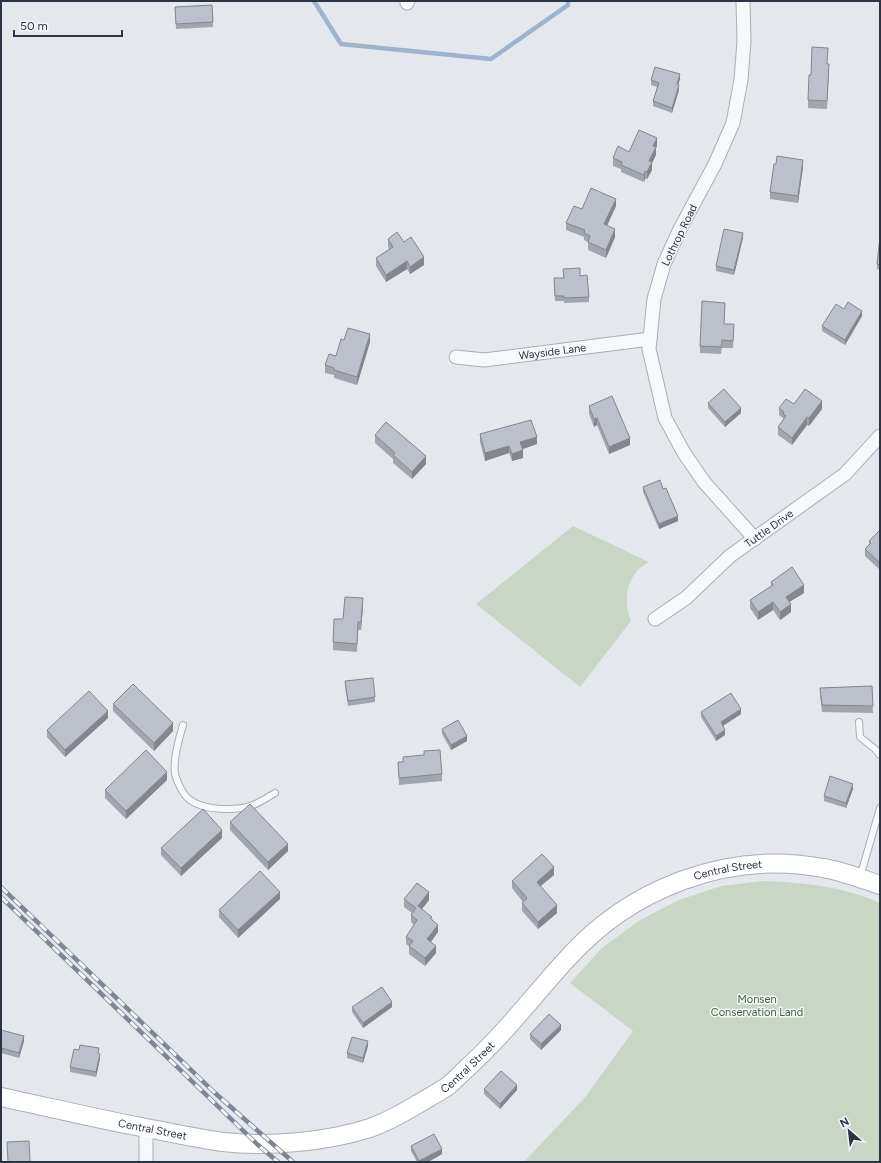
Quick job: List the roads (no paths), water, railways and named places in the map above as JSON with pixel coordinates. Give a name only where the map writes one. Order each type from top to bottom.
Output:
[{"type":"street","name":"Lothrop Road","points":[[743,1],[744,41],[741,80],[733,123],[715,164],[680,229],[664,264],[654,299],[649,349],[665,418],[684,453],[704,482],[756,539]]},
{"type":"street","name":"Wayside Lane","points":[[456,357],[484,360],[650,339]]},
{"type":"street","name":"Tuttle Drive","points":[[655,619],[686,598],[730,556],[756,539],[845,474],[880,436]]},
{"type":"street","name":"Central Street","points":[[1,1097],[146,1128],[225,1142],[273,1144],[335,1136],[370,1128],[402,1113],[448,1086],[494,1043],[568,957],[600,926],[626,907],[653,892],[682,879],[708,872],[735,866],[763,864],[793,864],[824,868],[880,885]]},
{"type":"street","points":[[146,1128],[146,1162]]},
{"type":"lane","points":[[859,722],[860,737],[880,755]]},
{"type":"lane","points":[[183,725],[177,746],[175,773],[180,788],[189,800],[203,806],[229,809],[253,805],[276,793]]},
{"type":"lane","points":[[859,878],[880,808]]},
{"type":"waterway","points":[[314,1],[341,44],[491,59],[568,5],[568,1]]},
{"type":"railway","points":[[1,887],[215,1093],[293,1162]]},
{"type":"railway","points":[[1,897],[257,1144],[278,1162]]},
{"type":"park label","name":"Monsen Conservation Land","points":[[757,1005]]}]
